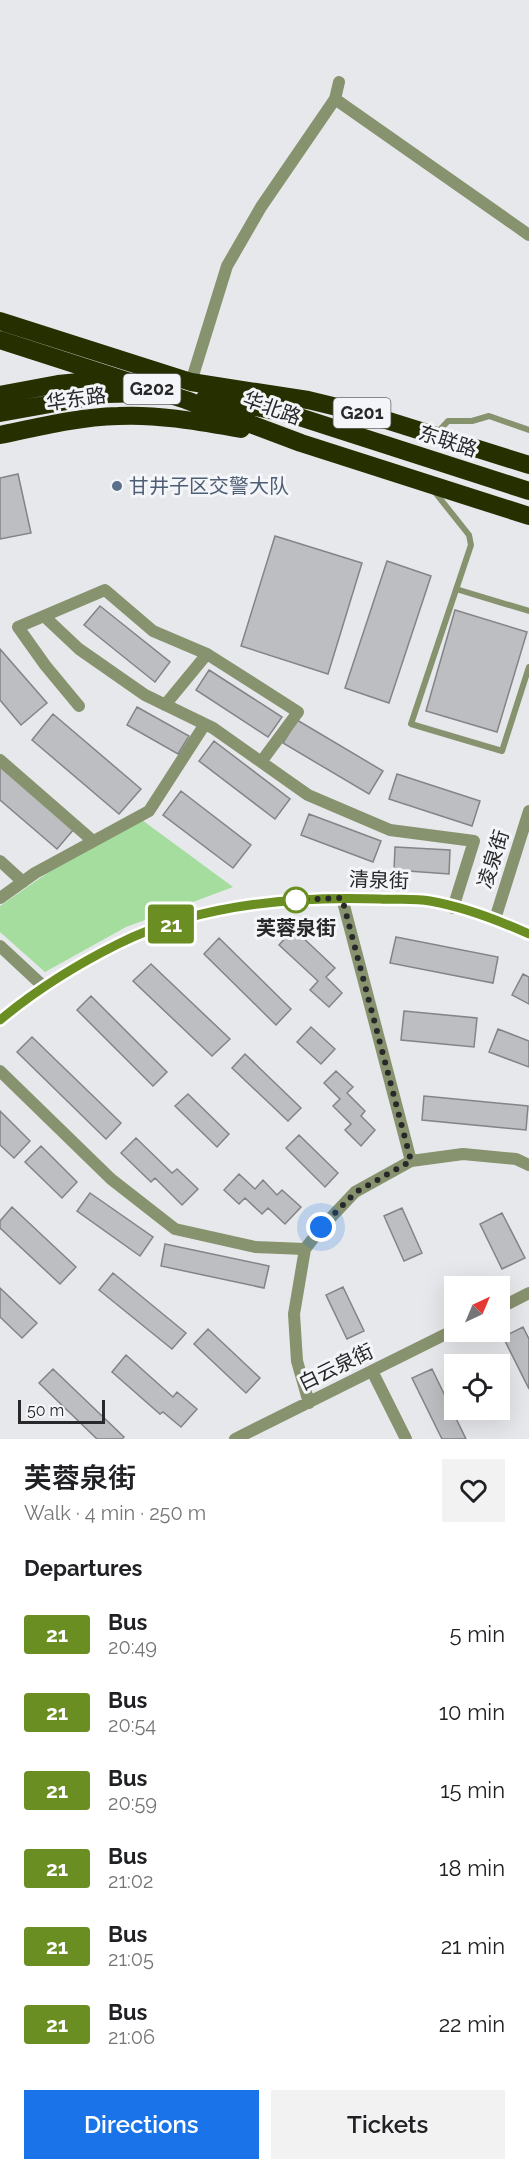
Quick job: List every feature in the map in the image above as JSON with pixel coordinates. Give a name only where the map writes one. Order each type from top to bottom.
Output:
[{"type":"highway","name":"华北路","points":[[0,321],[191,382],[308,400],[436,435],[529,465]]},
{"type":"highway","name":"华北路","points":[[0,340],[119,378],[301,443],[529,516]]},
{"type":"highway","name":"华东路","points":[[0,395],[58,384],[119,378]]},
{"type":"highway","name":"东联路","points":[[0,413],[106,394],[203,396],[293,415],[529,491]]},
{"type":"highway","name":"华东路","points":[[0,435],[52,424],[118,416],[212,424],[301,443]]},
{"type":"street","points":[[191,382],[227,266],[261,207],[335,99],[339,82]]},
{"type":"street","points":[[335,99],[529,236]]},
{"type":"street","points":[[80,706],[45,665],[18,627],[105,590],[153,631],[207,654],[298,711],[261,762]]},
{"type":"street","points":[[45,617],[79,650],[144,695],[205,724],[308,795],[390,830],[474,841],[453,908]]},
{"type":"street","points":[[165,705],[207,654]]},
{"type":"street","points":[[0,898],[93,841],[149,811],[205,724]]},
{"type":"street","points":[[0,760],[93,841]]},
{"type":"street","name":"凌泉街","points":[[498,921],[529,811]]},
{"type":"street","name":"凌泉街","points":[[498,921],[529,836]]},
{"type":"street","points":[[0,861],[23,882]]},
{"type":"street","points":[[342,898],[411,1161]]},
{"type":"street","name":"清泉街","points":[[0,1020],[43,986],[120,943],[183,920],[253,904],[342,898],[429,901],[498,921],[529,934]]},
{"type":"street","points":[[0,946],[43,986]]},
{"type":"street","points":[[0,1071],[111,1179],[175,1229],[255,1246],[305,1249]]},
{"type":"street","points":[[309,1402],[297,1361],[294,1314],[305,1249],[321,1227],[356,1192],[411,1161],[463,1154],[516,1159],[529,1165]]},
{"type":"street","points":[[510,1303],[529,1293]]},
{"type":"street","name":"白云泉街","points":[[235,1439],[444,1335]]},
{"type":"street","points":[[372,1371],[406,1439]]},
{"type":"lane","points":[[436,435],[448,421],[472,421],[489,416],[529,430]]},
{"type":"lane","points":[[429,484],[469,535],[471,545],[411,724],[502,751],[529,667]]},
{"type":"lane","points":[[456,590],[529,611]]},
{"type":"green space","points":[[142,820],[233,887],[126,927],[45,972],[0,932],[0,906],[49,872]]},
{"type":"building","points":[[18,474],[31,533],[0,539],[0,478]]},
{"type":"building","points":[[275,536],[362,563],[328,674],[241,646]]},
{"type":"building","points":[[387,561],[431,576],[389,703],[345,688]]},
{"type":"building","points":[[100,606],[170,662],[155,682],[84,625]]},
{"type":"building","points":[[455,610],[527,632],[497,732],[426,711]]},
{"type":"building","points":[[0,649],[47,703],[21,725],[0,700]]},
{"type":"building","points":[[209,670],[282,717],[268,737],[196,690]]},
{"type":"building","points":[[137,707],[189,736],[178,754],[127,725]]},
{"type":"building","points":[[53,714],[141,789],[119,814],[32,740]]},
{"type":"building","points":[[297,720],[383,771],[369,794],[283,743]]},
{"type":"building","points":[[214,741],[290,799],[275,819],[199,761]]},
{"type":"building","points":[[0,766],[74,829],[57,849],[0,800]]},
{"type":"building","points":[[397,774],[480,801],[472,826],[389,799]]},
{"type":"building","points":[[181,791],[251,845],[233,868],[163,815]]},
{"type":"building","points":[[309,814],[381,841],[373,862],[301,835]]},
{"type":"building","points":[[395,847],[450,850],[449,874],[394,870]]},
{"type":"building","points":[[298,933],[335,968],[326,977],[342,993],[329,1007],[310,990],[318,981],[279,945],[288,935],[292,939]]},
{"type":"building","points":[[396,937],[498,957],[493,983],[390,963]]},
{"type":"building","points":[[219,938],[291,1009],[276,1025],[204,954]]},
{"type":"building","points":[[151,964],[230,1039],[212,1056],[133,981]]},
{"type":"building","points":[[523,974],[529,977],[529,1004],[512,995]]},
{"type":"building","points":[[91,996],[167,1072],[153,1086],[77,1010]]},
{"type":"building","points":[[404,1011],[477,1018],[474,1047],[401,1040]]},
{"type":"building","points":[[311,1027],[335,1049],[321,1064],[297,1042]]},
{"type":"building","points":[[498,1029],[529,1041],[529,1067],[489,1052]]},
{"type":"building","points":[[32,1037],[121,1123],[106,1139],[17,1052]]},
{"type":"building","points":[[245,1054],[301,1108],[288,1121],[232,1068]]},
{"type":"building","points":[[336,1071],[353,1087],[347,1093],[365,1111],[361,1116],[375,1130],[361,1146],[345,1130],[351,1124],[333,1106],[340,1099],[324,1083]]},
{"type":"building","points":[[188,1094],[229,1134],[217,1147],[175,1106]]},
{"type":"building","points":[[424,1096],[528,1106],[526,1130],[422,1120]]},
{"type":"building","points":[[0,1111],[30,1141],[14,1158],[0,1145]]},
{"type":"building","points":[[299,1135],[338,1173],[325,1187],[286,1148]]},
{"type":"building","points":[[136,1138],[172,1173],[177,1169],[198,1189],[182,1205],[155,1178],[151,1182],[121,1153]]},
{"type":"building","points":[[41,1146],[77,1182],[62,1198],[25,1162]]},
{"type":"building","points":[[239,1174],[255,1189],[263,1180],[277,1195],[282,1190],[301,1207],[285,1224],[268,1208],[262,1214],[245,1198],[239,1204],[224,1190]]},
{"type":"building","points":[[90,1193],[153,1237],[140,1256],[77,1211]]},
{"type":"building","points":[[12,1207],[76,1267],[60,1284],[0,1228],[0,1221]]},
{"type":"building","points":[[402,1208],[422,1253],[404,1261],[384,1216]]},
{"type":"building","points":[[502,1213],[525,1258],[502,1269],[480,1224]]},
{"type":"building","points":[[165,1244],[269,1266],[264,1288],[161,1266]]},
{"type":"building","points":[[113,1273],[186,1333],[172,1349],[99,1290]]},
{"type":"building","points":[[343,1287],[364,1331],[347,1339],[326,1295]]},
{"type":"building","points":[[0,1288],[37,1323],[22,1338],[0,1317]]},
{"type":"building","points":[[523,1327],[529,1339],[529,1389],[506,1342],[510,1342],[510,1334]]},
{"type":"building","points":[[208,1329],[260,1378],[246,1393],[194,1344]]},
{"type":"building","points":[[126,1355],[173,1397],[177,1392],[197,1409],[181,1427],[163,1412],[160,1414],[112,1372]]},
{"type":"building","points":[[53,1369],[124,1437],[122,1439],[97,1439],[39,1383]]},
{"type":"building","points":[[432,1369],[444,1394],[444,1420],[457,1420],[466,1439],[442,1439],[412,1378]]},
{"type":"bus line","name":"21","points":[[0,1020],[35,991],[120,943],[183,920],[253,904],[342,898],[429,901],[495,919],[529,934]]},
{"type":"place","name":"甘井子区交警大队","points":[[117,486]]},
{"type":"place","name":"芙蓉泉街","points":[[296,900]]},
{"type":"route","points":[[296,900],[342,898],[411,1161],[356,1192],[321,1227]]}]
